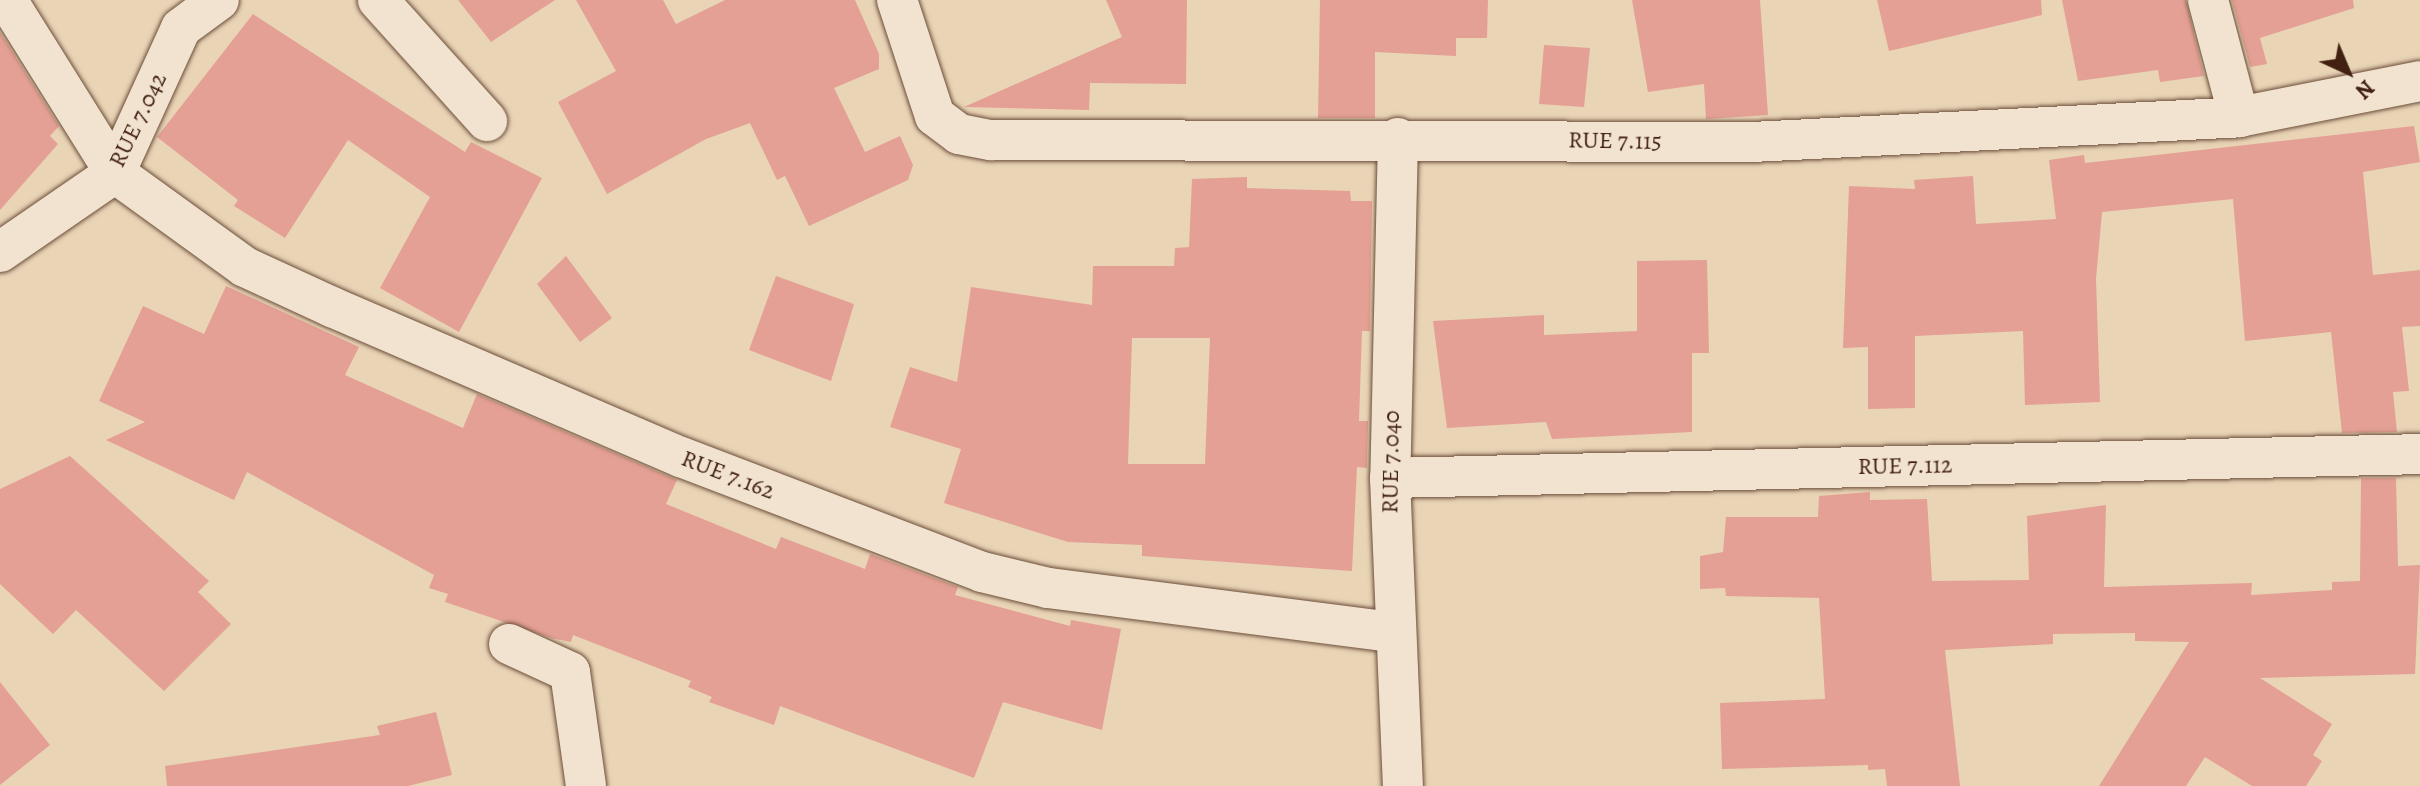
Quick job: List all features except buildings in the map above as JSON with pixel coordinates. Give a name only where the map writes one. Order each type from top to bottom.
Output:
[{"type":"street","points":[[7,0],[115,173]]},
{"type":"street","name":"RUE 7.042","points":[[0,252],[115,173],[181,28],[219,0]]},
{"type":"street","points":[[378,0],[487,121]]},
{"type":"street","name":"RUE 7.115","points":[[897,0],[935,116],[959,134],[991,140],[1398,138],[1752,142],[2239,117],[2420,81]]},
{"type":"street","points":[[2208,0],[2239,117]]},
{"type":"street","name":"RUE 7.040","points":[[1398,138],[1390,478],[1392,632],[1403,786]]},
{"type":"street","name":"RUE 7.162","points":[[115,173],[270,278],[681,457],[982,572],[1048,588],[1392,632]]},
{"type":"street","name":"RUE 7.112","points":[[1390,478],[2420,454]]},
{"type":"street","points":[[509,644],[570,672],[586,786]]}]
